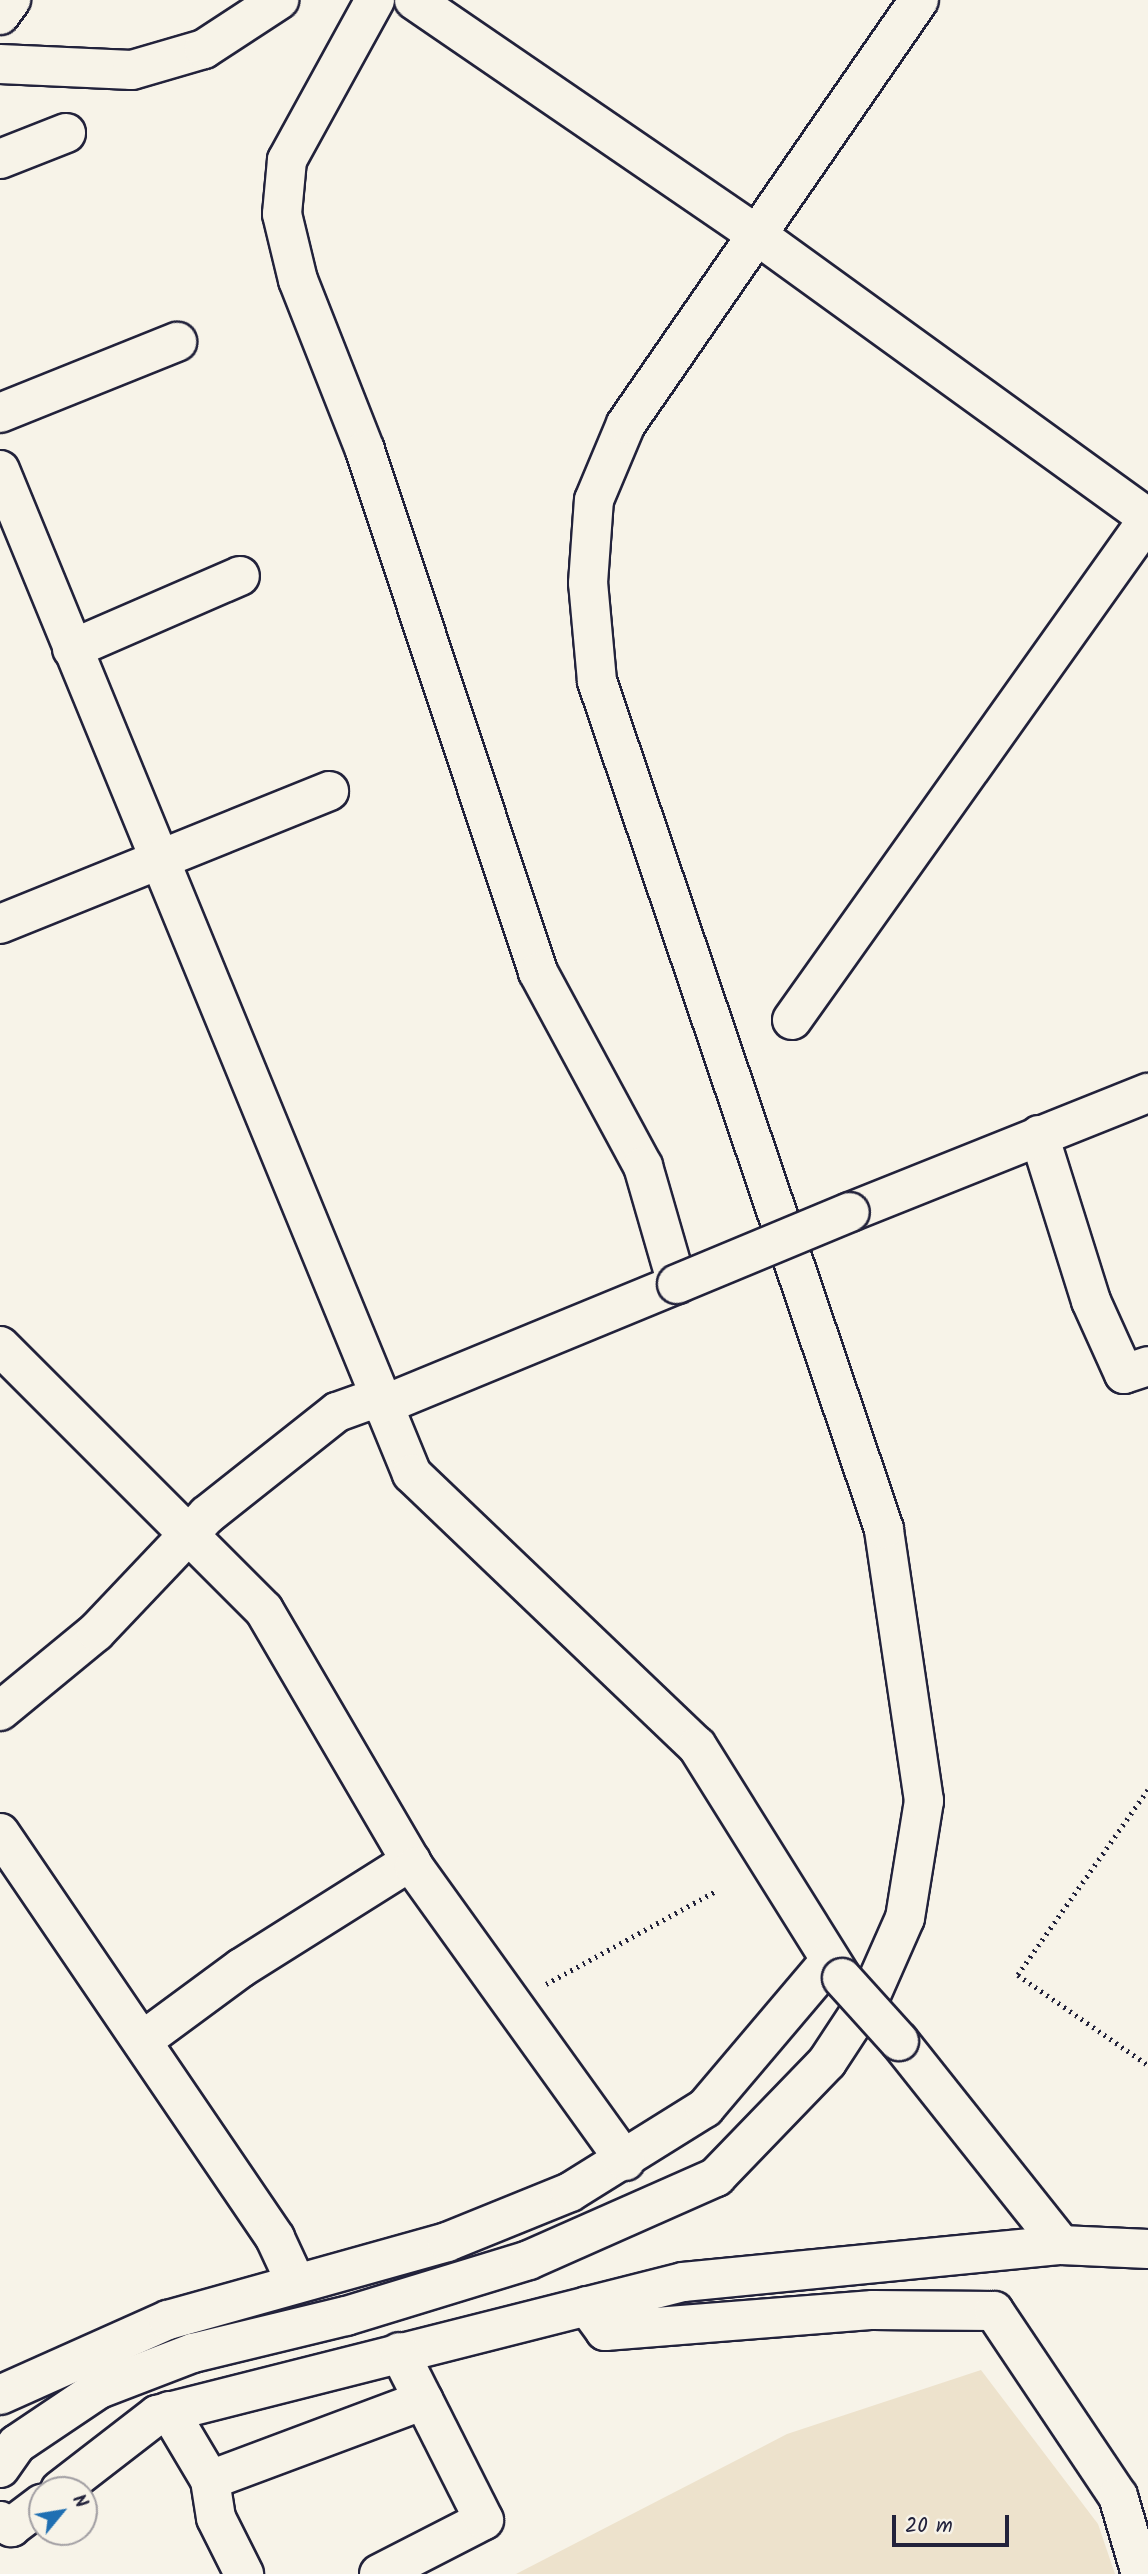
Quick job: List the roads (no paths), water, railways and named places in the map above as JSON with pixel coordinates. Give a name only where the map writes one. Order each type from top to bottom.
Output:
[{"type":"street","points":[[0,15],[11,0]]},
{"type":"street","points":[[0,64],[132,70],[204,49],[279,0]]},
{"type":"street","points":[[375,0],[286,160],[282,214],[298,280],[365,450],[538,972],[643,1167],[677,1284]]},
{"type":"street","points":[[414,0],[757,235],[1148,519],[792,1020]]},
{"type":"street","points":[[6,2450],[99,2389],[181,2357],[529,2260],[716,2177],[827,2062],[872,1995],[905,1918],[924,1801],[884,1529],[597,681],[588,583],[594,500],[626,424],[919,0]]},
{"type":"street","points":[[0,159],[66,134]]},
{"type":"street","points":[[0,414],[177,342]]},
{"type":"street","points":[[0,470],[158,860],[372,1371],[378,1402],[412,1474],[438,1504],[696,1746],[836,1970],[899,2040],[1061,2245]]},
{"type":"street","points":[[72,649],[240,576]]},
{"type":"street","points":[[0,924],[329,791]]},
{"type":"street","points":[[0,1711],[96,1632],[190,1534],[337,1412],[378,1402],[1148,1093]]},
{"type":"street","points":[[1039,1135],[1091,1301],[1124,1374],[1148,1366]]},
{"type":"street","points":[[0,1346],[264,1610],[411,1861],[625,2161]]},
{"type":"street","points":[[6,1853],[142,2041],[275,2238],[295,2281]]},
{"type":"street","points":[[142,2041],[241,1968],[411,1861]]},
{"type":"street","points":[[0,2395],[168,2320],[295,2281],[447,2242],[570,2192],[625,2161],[705,2108],[836,1970]]},
{"type":"street","points":[[80,2476],[169,2412],[683,2282],[1061,2245],[1148,2249]]},
{"type":"street","points":[[587,2306],[605,2330],[832,2312],[994,2311],[1118,2496],[1141,2574]]},
{"type":"street","points":[[379,2574],[484,2520],[399,2352]]},
{"type":"street","points":[[210,2480],[424,2400]]},
{"type":"street","points":[[169,2412],[210,2480],[216,2518],[244,2574]]},
{"type":"street","points":[[0,2521],[11,2527],[28,2514]]}]
